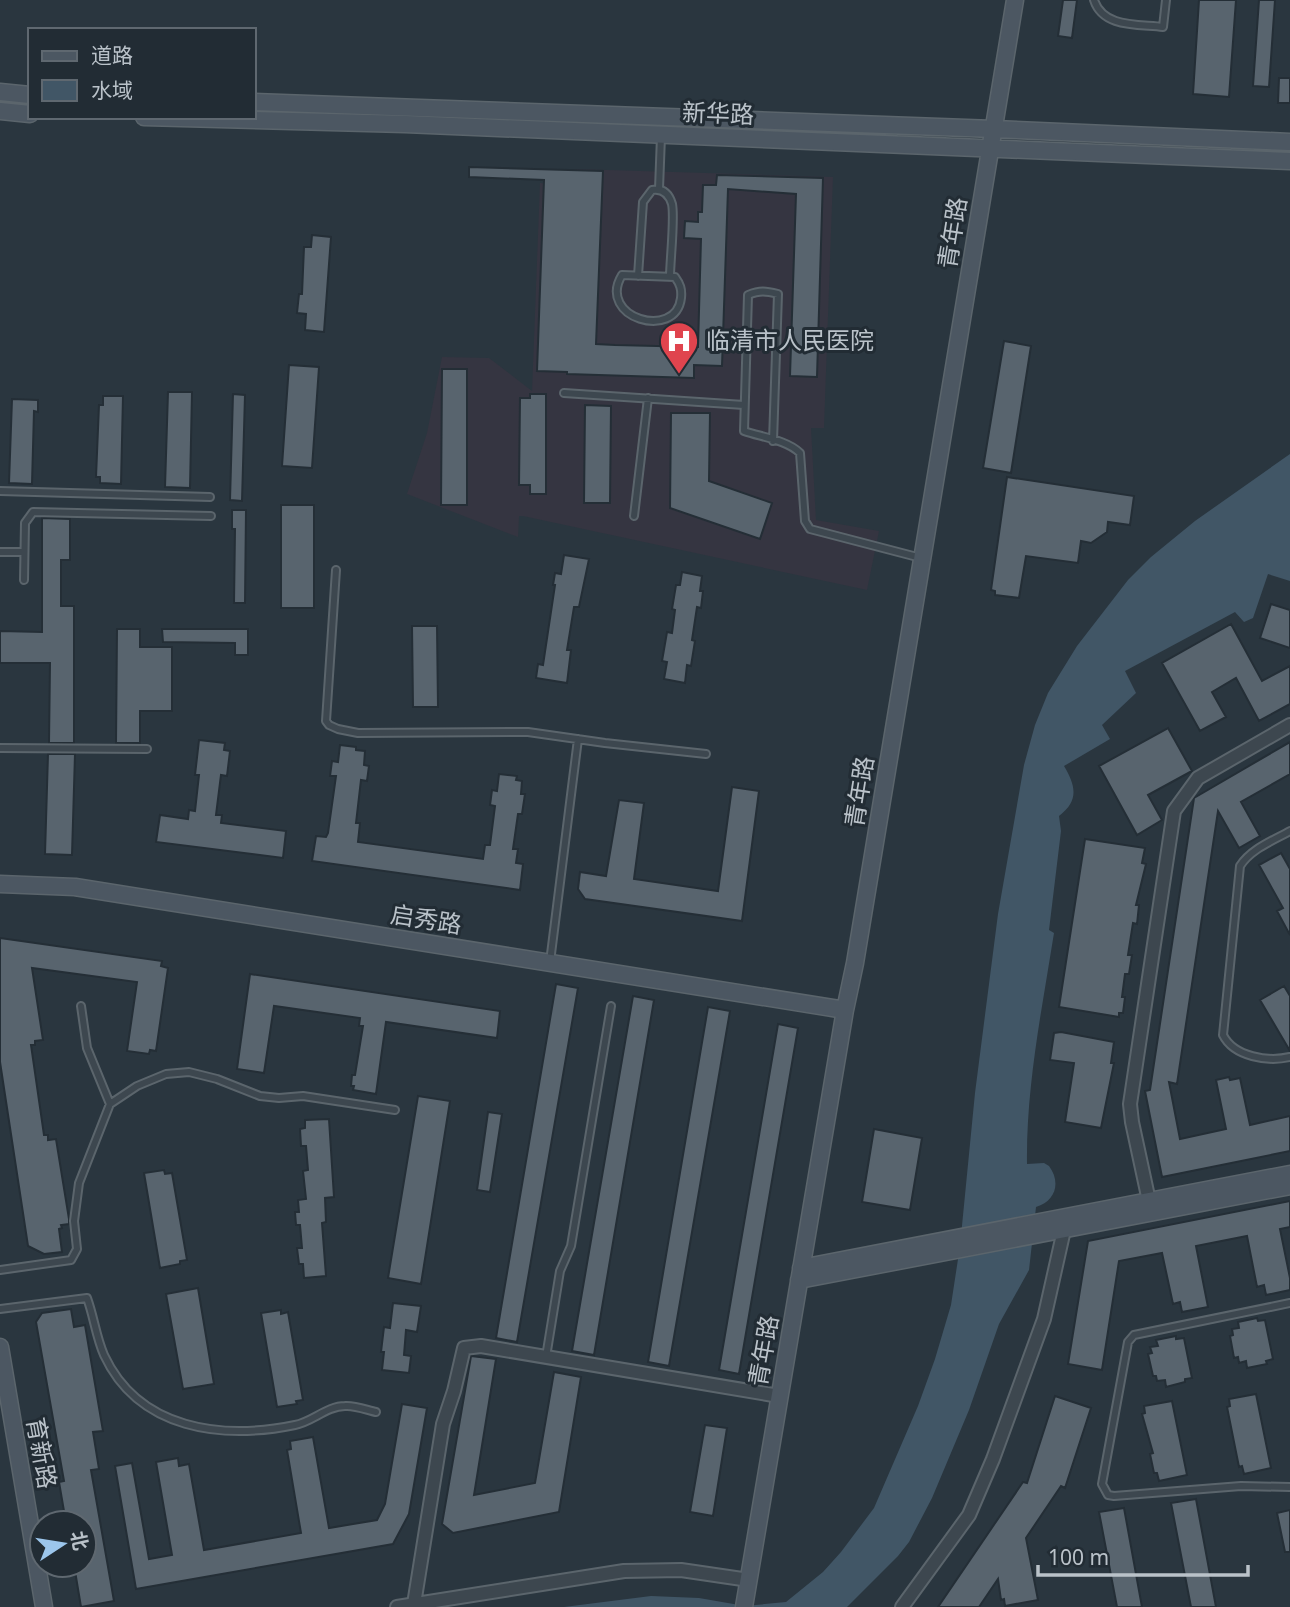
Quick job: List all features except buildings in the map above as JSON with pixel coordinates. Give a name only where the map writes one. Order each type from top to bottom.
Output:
[{"type":"street","name":"青年路","points":[[746,1593],[855,963],[1015,0]]},
{"type":"street","points":[[0,92],[28,95]]},
{"type":"street","name":"新华路","points":[[256,102],[1290,142]]},
{"type":"street","points":[[0,111],[28,114]]},
{"type":"street","name":"新华路","points":[[206,119],[661,134],[1290,161]]},
{"type":"street","points":[[1149,1201],[1130,1104],[1174,811],[1198,778],[1290,725]]},
{"type":"street","name":"启秀路","points":[[0,884],[75,887],[845,1010]]},
{"type":"street","points":[[1055,1227],[1149,1201],[1290,1174]]},
{"type":"street","points":[[800,1274],[1290,1186]]},
{"type":"street","points":[[902,1607],[969,1515],[993,1459],[1044,1319],[1055,1227]]},
{"type":"street","points":[[414,1604],[443,1424],[464,1348],[481,1346],[779,1396]]},
{"type":"street","name":"育新路","points":[[0,1347],[44,1607]]},
{"type":"street","points":[[397,1607],[624,1571],[681,1570],[746,1593]]},
{"type":"lane","points":[[1094,0],[1103,17],[1112,21],[1163,27],[1166,0]]},
{"type":"lane","points":[[659,188],[661,134]]},
{"type":"lane","points":[[638,276],[643,202],[652,190],[659,188],[666,192],[672,205],[670,277]]},
{"type":"lane","points":[[622,275],[638,276],[675,277],[680,283],[678,310],[672,316],[654,320],[630,316],[623,309],[617,283],[622,275]]},
{"type":"lane","points":[[773,441],[778,294],[766,290],[748,295],[744,432],[773,441],[794,447],[800,453],[805,521],[810,529],[922,559]]},
{"type":"lane","points":[[564,393],[744,405]]},
{"type":"lane","points":[[634,516],[648,398]]},
{"type":"lane","points":[[0,491],[210,497]]},
{"type":"lane","points":[[24,580],[25,523],[33,512],[211,516]]},
{"type":"lane","points":[[0,552],[24,552]]},
{"type":"lane","points":[[336,570],[326,720],[329,725],[358,733],[528,732],[706,754]]},
{"type":"lane","points":[[550,963],[578,738]]},
{"type":"lane","points":[[0,748],[146,749]]},
{"type":"lane","points":[[1290,831],[1261,846],[1245,858],[1240,866],[1223,1035],[1227,1043],[1247,1054],[1276,1060],[1290,1057]]},
{"type":"lane","points":[[81,1006],[88,1048],[110,1104]]},
{"type":"lane","points":[[546,1357],[561,1271],[571,1246],[611,1006]]},
{"type":"lane","points":[[0,1270],[71,1261],[76,1249],[74,1221],[79,1183],[110,1104],[152,1079],[166,1074],[189,1072],[217,1079],[260,1097],[303,1096],[395,1110]]},
{"type":"lane","points":[[0,1309],[87,1298],[103,1353],[114,1374],[137,1400],[174,1422],[235,1433],[299,1424],[344,1406],[376,1412]]},
{"type":"lane","points":[[1290,1303],[1134,1335],[1128,1342],[1102,1484],[1108,1495],[1114,1496],[1241,1486],[1290,1487]]},
{"type":"shaded area","name":"临清市人民医院","points":[[575,169],[833,177],[824,428],[811,428],[816,520],[879,531],[867,590],[523,516],[519,516],[518,537],[407,494],[427,433],[442,357],[489,358],[532,391],[540,183],[574,184]]},
{"type":"water","points":[[1290,454],[1290,581],[1268,574],[1253,618],[1244,622],[1235,612],[1125,671],[1136,693],[1102,725],[1110,739],[1064,766],[1073,787],[1073,799],[1059,816],[1061,831],[1049,930],[1054,933],[1036,1048],[1027,1135],[1027,1164],[1044,1163],[1049,1166],[1055,1178],[1055,1190],[1048,1200],[1036,1207],[1029,1270],[999,1324],[969,1410],[932,1498],[909,1542],[847,1607],[564,1607],[651,1596],[699,1598],[745,1606],[786,1602],[823,1572],[874,1508],[918,1406],[951,1305],[998,914],[1024,765],[1035,725],[1048,693],[1077,646],[1128,580],[1195,521]]},
{"type":"place","name":"临清市人民医院","points":[[679,375]]}]
